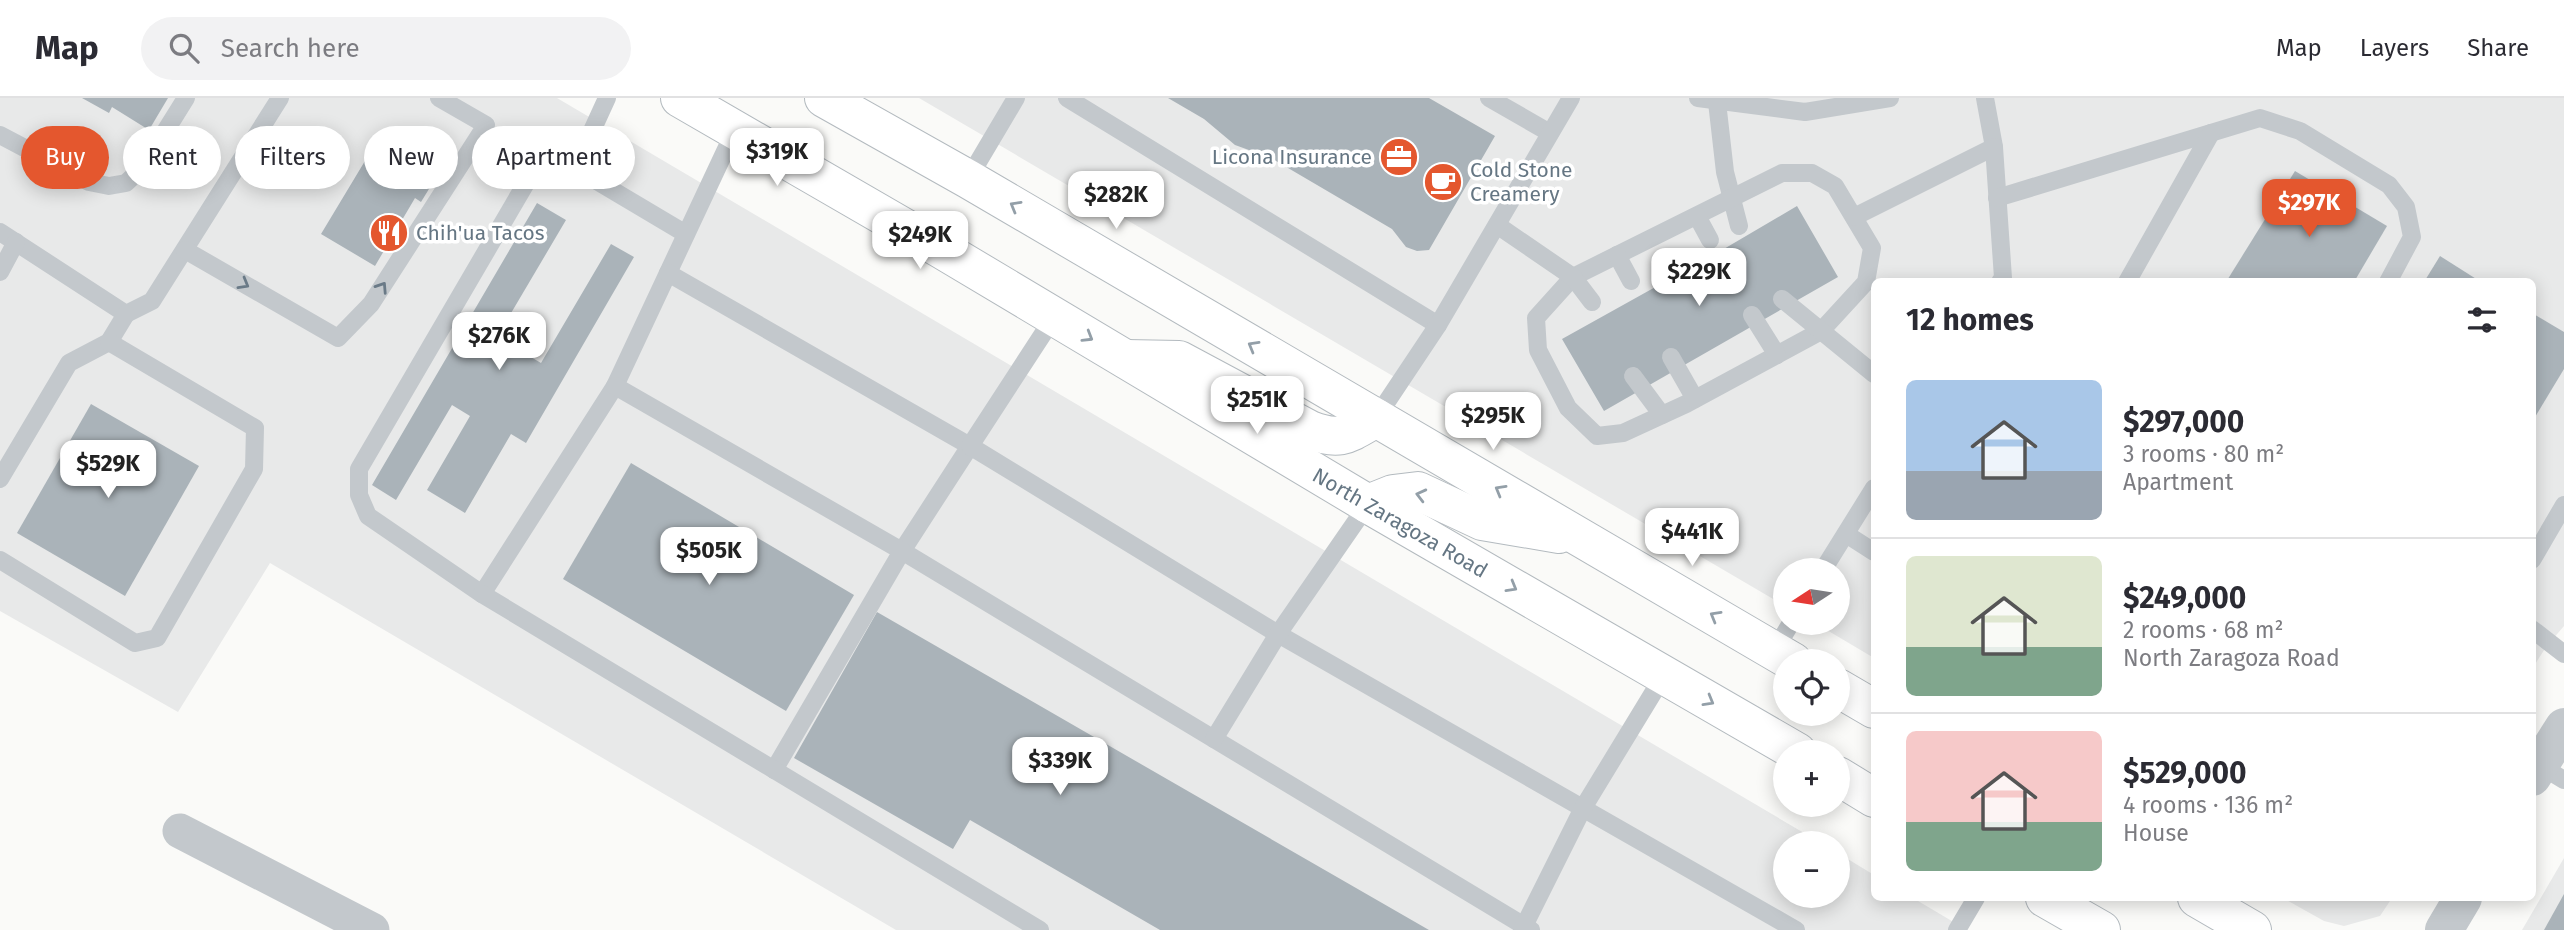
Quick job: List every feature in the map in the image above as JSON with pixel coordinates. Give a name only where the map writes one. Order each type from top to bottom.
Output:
[{"type":"main road","name":"North Zaragoza Road","points":[[680,98],[1368,504],[1776,740]]},
{"type":"main road","points":[[824,98],[968,179],[1580,537],[1786,645]]},
{"type":"main road","points":[[1124,359],[1179,360],[1299,425],[1328,437],[1346,435],[1376,418]]},
{"type":"main road","points":[[1368,504],[1393,494],[1418,491],[1482,521],[1580,537]]},
{"type":"main road","points":[[1850,695],[1871,707]]},
{"type":"main road","points":[[1850,783],[1871,796]]},
{"type":"main road","points":[[2050,901],[2101,930]]},
{"type":"main road","points":[[2202,901],[2252,930]]},
{"type":"street","points":[[2545,774],[2564,727]]},
{"type":"street","points":[[180,831],[358,927]]},
{"type":"street","points":[[2444,930],[2461,901]]},
{"type":"lane","points":[[0,135],[89,182],[109,186],[125,183],[143,167],[186,98]]},
{"type":"lane","points":[[0,479],[69,363],[109,342],[126,314],[152,301],[279,98]]},
{"type":"lane","points":[[185,250],[338,338],[371,303],[486,125],[439,98]]},
{"type":"lane","points":[[594,126],[607,98]]},
{"type":"lane","points":[[968,179],[1016,98]]},
{"type":"lane","points":[[1067,98],[1438,325]]},
{"type":"lane","points":[[1489,98],[1550,133]]},
{"type":"lane","points":[[1376,418],[1438,325],[1571,98]]},
{"type":"lane","points":[[1698,98],[1805,112],[1889,98]]},
{"type":"lane","points":[[1985,98],[1994,147],[2002,278]]},
{"type":"lane","points":[[1717,102],[1725,172],[1739,226]]},
{"type":"lane","points":[[1997,198],[2260,118],[2300,131],[2389,184],[2406,207],[2412,237],[2390,278]]},
{"type":"lane","points":[[482,594],[615,386],[735,130]]},
{"type":"lane","points":[[2129,278],[2211,133]]},
{"type":"lane","points":[[1854,217],[1994,147]]},
{"type":"lane","points":[[1782,173],[1811,173],[1835,186],[1872,248],[1866,282],[1821,331],[1662,415],[1623,433],[1597,436],[1568,408],[1538,350],[1536,318],[1573,277],[1697,216],[1782,173]]},
{"type":"lane","points":[[523,189],[359,469],[359,495],[368,516],[482,594],[1040,930]]},
{"type":"lane","points":[[610,189],[686,234]]},
{"type":"lane","points":[[1697,216],[1710,240]]},
{"type":"lane","points":[[1497,225],[1573,277],[1592,302]]},
{"type":"lane","points":[[0,232],[126,314]]},
{"type":"lane","points":[[0,272],[16,242]]},
{"type":"lane","points":[[1618,255],[1631,281]]},
{"type":"lane","points":[[668,273],[970,446],[1278,634],[1796,930]]},
{"type":"lane","points":[[1782,299],[1871,372]]},
{"type":"lane","points":[[1752,315],[1777,355]]},
{"type":"lane","points":[[774,770],[902,551],[1054,317]]},
{"type":"lane","points":[[0,560],[135,643],[158,638],[254,469],[255,428],[109,342]]},
{"type":"lane","points":[[1671,357],[1695,399]]},
{"type":"lane","points":[[1633,376],[1662,415]]},
{"type":"lane","points":[[615,386],[902,551],[1526,929],[1583,808],[1664,675]]},
{"type":"lane","points":[[1831,558],[1871,493]]},
{"type":"lane","points":[[1214,739],[1278,634],[1368,504]]},
{"type":"lane","points":[[2536,552],[2564,505]]},
{"type":"lane","points":[[1846,534],[1871,550]]},
{"type":"lane","points":[[2536,632],[2564,654]]},
{"type":"lane","points":[[1957,930],[1974,901]]},
{"type":"shaded area","points":[[0,98],[557,98],[605,126],[472,126],[472,189],[635,189],[635,144],[1801,831],[1773,831],[1773,908],[1850,908],[1850,860],[1871,873],[1871,901],[1918,901],[1967,930],[896,930],[270,563],[178,712],[0,611]]},
{"type":"shaded area","points":[[919,98],[2564,98],[2564,626],[2536,663],[2536,278],[1871,278],[1871,656],[1835,635],[1850,635],[1850,558],[1773,558],[1773,599]]},
{"type":"shaded area","points":[[2564,858],[2564,930],[2522,930]]},
{"type":"shaded area","points":[[2288,901],[2390,901],[2380,916],[2344,926],[2324,921]]},
{"type":"building","points":[[82,98],[168,98],[151,126],[143,126],[112,107],[109,113]]},
{"type":"building","points":[[1168,98],[1429,98],[1495,136],[1429,250],[1417,251],[1406,247],[1392,229],[1271,158],[1235,145],[1204,119]]},
{"type":"building","points":[[364,163],[364,189],[429,189],[421,202],[415,198],[375,266],[321,234]]},
{"type":"building","points":[[2295,171],[2387,226],[2356,278],[2228,278]]},
{"type":"building","points":[[537,203],[566,220],[497,337],[541,363],[611,244],[634,257],[526,443],[511,434],[465,513],[427,490],[470,416],[452,405],[396,500],[372,485]]},
{"type":"building","points":[[1797,206],[1838,277],[1604,411],[1562,339],[1659,285],[1653,276],[1697,252],[1700,263]]},
{"type":"building","points":[[2440,256],[2475,278],[2426,278]]},
{"type":"building","points":[[2536,315],[2564,332],[2564,369],[2536,415]]},
{"type":"building","points":[[91,404],[199,466],[125,596],[17,533]]},
{"type":"building","points":[[631,463],[854,595],[786,711],[563,579]]},
{"type":"building","points":[[877,612],[1429,930],[1160,930],[970,820],[953,849],[794,758]]},
{"type":"building","points":[[2564,894],[2564,930],[2544,930]]},
{"type":"place","name":"Licona Insurance","points":[[1399,157]]},
{"type":"place","name":"Cold Stone Creamery","points":[[1443,182]]},
{"type":"place","name":"Chih'ua Tacos","points":[[389,233]]}]
